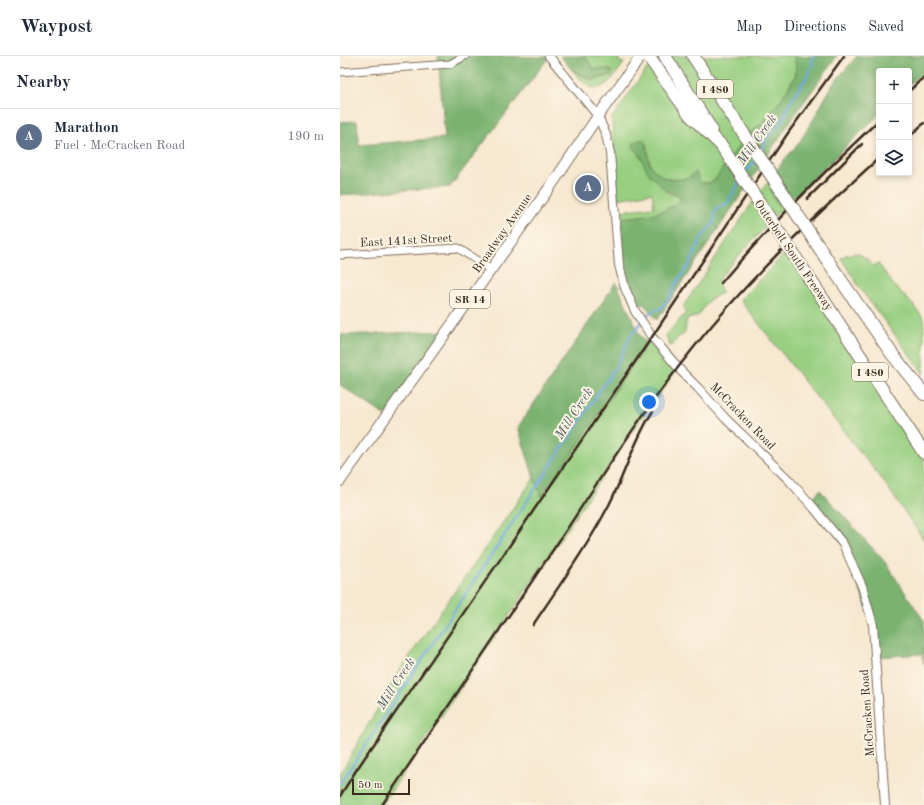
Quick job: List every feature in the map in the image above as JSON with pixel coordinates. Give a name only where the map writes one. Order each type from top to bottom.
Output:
[{"type":"highway","points":[[648,56],[690,115],[721,145]]},
{"type":"highway","name":"Outerbelt South Freeway","points":[[693,56],[836,273],[892,354],[924,394]]},
{"type":"highway","name":"Outerbelt South Freeway","points":[[668,61],[721,145],[924,453]]},
{"type":"main road","name":"Broadway Avenue","points":[[340,481],[555,180],[641,56]]},
{"type":"street","points":[[340,72],[450,64],[464,56]]},
{"type":"street","name":"McCracken Road","points":[[549,56],[598,116],[606,135],[610,153],[619,266],[624,288],[635,311],[649,332],[681,371],[814,508],[843,544],[862,586],[873,625],[885,805]]},
{"type":"street","name":"East 141st Street","points":[[340,255],[458,248],[491,270]]},
{"type":"green space","points":[[438,56],[549,57],[450,187],[340,195],[340,122],[357,121],[359,145],[445,138]]},
{"type":"green space","points":[[560,56],[585,56],[593,68],[610,70],[612,71],[611,75],[591,80],[573,71]]},
{"type":"green space","points":[[585,56],[617,56],[620,62],[624,63],[606,85],[600,88],[595,88],[588,86],[573,71],[591,80],[607,77],[608,69],[601,70],[593,68]]},
{"type":"green space","points":[[656,56],[795,56],[796,74],[781,100],[763,122],[749,134],[714,181],[702,183],[698,179],[696,173],[689,178],[684,179],[672,179],[662,176],[653,169],[650,164],[647,145],[640,155],[650,175],[670,194],[680,196],[680,202],[666,210],[659,212],[621,218],[620,211],[654,207],[652,193],[618,199],[612,118]]},
{"type":"green space","points":[[795,56],[837,56],[792,119],[657,320],[644,304],[640,306],[627,274],[621,218],[659,212],[680,201],[680,196],[665,190],[650,175],[642,158],[633,146],[634,143],[639,140],[644,140],[652,167],[659,174],[669,180],[689,178],[696,172],[698,179],[702,183],[714,181],[741,143],[763,122],[781,100],[796,74]]},
{"type":"green space","points":[[857,56],[924,56],[924,70],[912,82],[912,68],[876,68],[876,117],[783,209],[776,203],[770,188],[770,180],[784,160],[799,143],[833,84]]},
{"type":"green space","points":[[770,180],[771,189],[774,196],[783,209],[773,218],[720,277],[718,281],[722,293],[710,299],[698,316],[687,319],[683,335],[679,336],[673,345],[670,346],[666,335],[686,313],[683,306],[758,194]]},
{"type":"green space","points":[[790,248],[924,453],[924,540],[886,485],[740,300]]},
{"type":"green space","points":[[858,253],[874,266],[878,263],[893,284],[924,319],[924,374],[861,290],[841,258],[846,255]]},
{"type":"green space","points":[[616,282],[639,334],[647,343],[542,497],[534,478],[518,427]]},
{"type":"green space","points":[[448,331],[386,416],[340,385],[340,335]]},
{"type":"green space","points":[[652,337],[678,368],[637,425],[382,805],[340,805],[340,774],[398,673],[534,478],[542,497]]},
{"type":"green space","points":[[820,490],[885,562],[924,621],[924,665],[922,654],[875,657],[873,625],[843,544],[809,502]]},
{"type":"waterway","name":"Mill Creek","points":[[760,153],[767,137],[782,122],[789,104],[808,75],[812,66],[813,56]]},
{"type":"waterway","name":"Mill Creek","points":[[744,174],[757,159]]},
{"type":"waterway","name":"Mill Creek","points":[[340,784],[617,365],[630,337],[648,314],[660,309],[669,298],[679,279],[690,264],[702,237],[714,222],[715,211],[719,207],[728,203],[740,181]]},
{"type":"railway","points":[[340,796],[652,337],[788,133],[844,56]]},
{"type":"railway","points":[[912,88],[924,77]]},
{"type":"railway","points":[[721,283],[798,199],[876,123]]},
{"type":"railway","points":[[912,134],[924,123]]},
{"type":"railway","points":[[807,199],[862,144]]},
{"type":"railway","points":[[382,805],[627,439],[677,368],[738,296],[783,248],[876,161]]},
{"type":"railway","points":[[533,625],[592,536],[615,493],[640,434],[653,411]]},
{"type":"place","name":"Marathon","points":[[588,188]]}]
